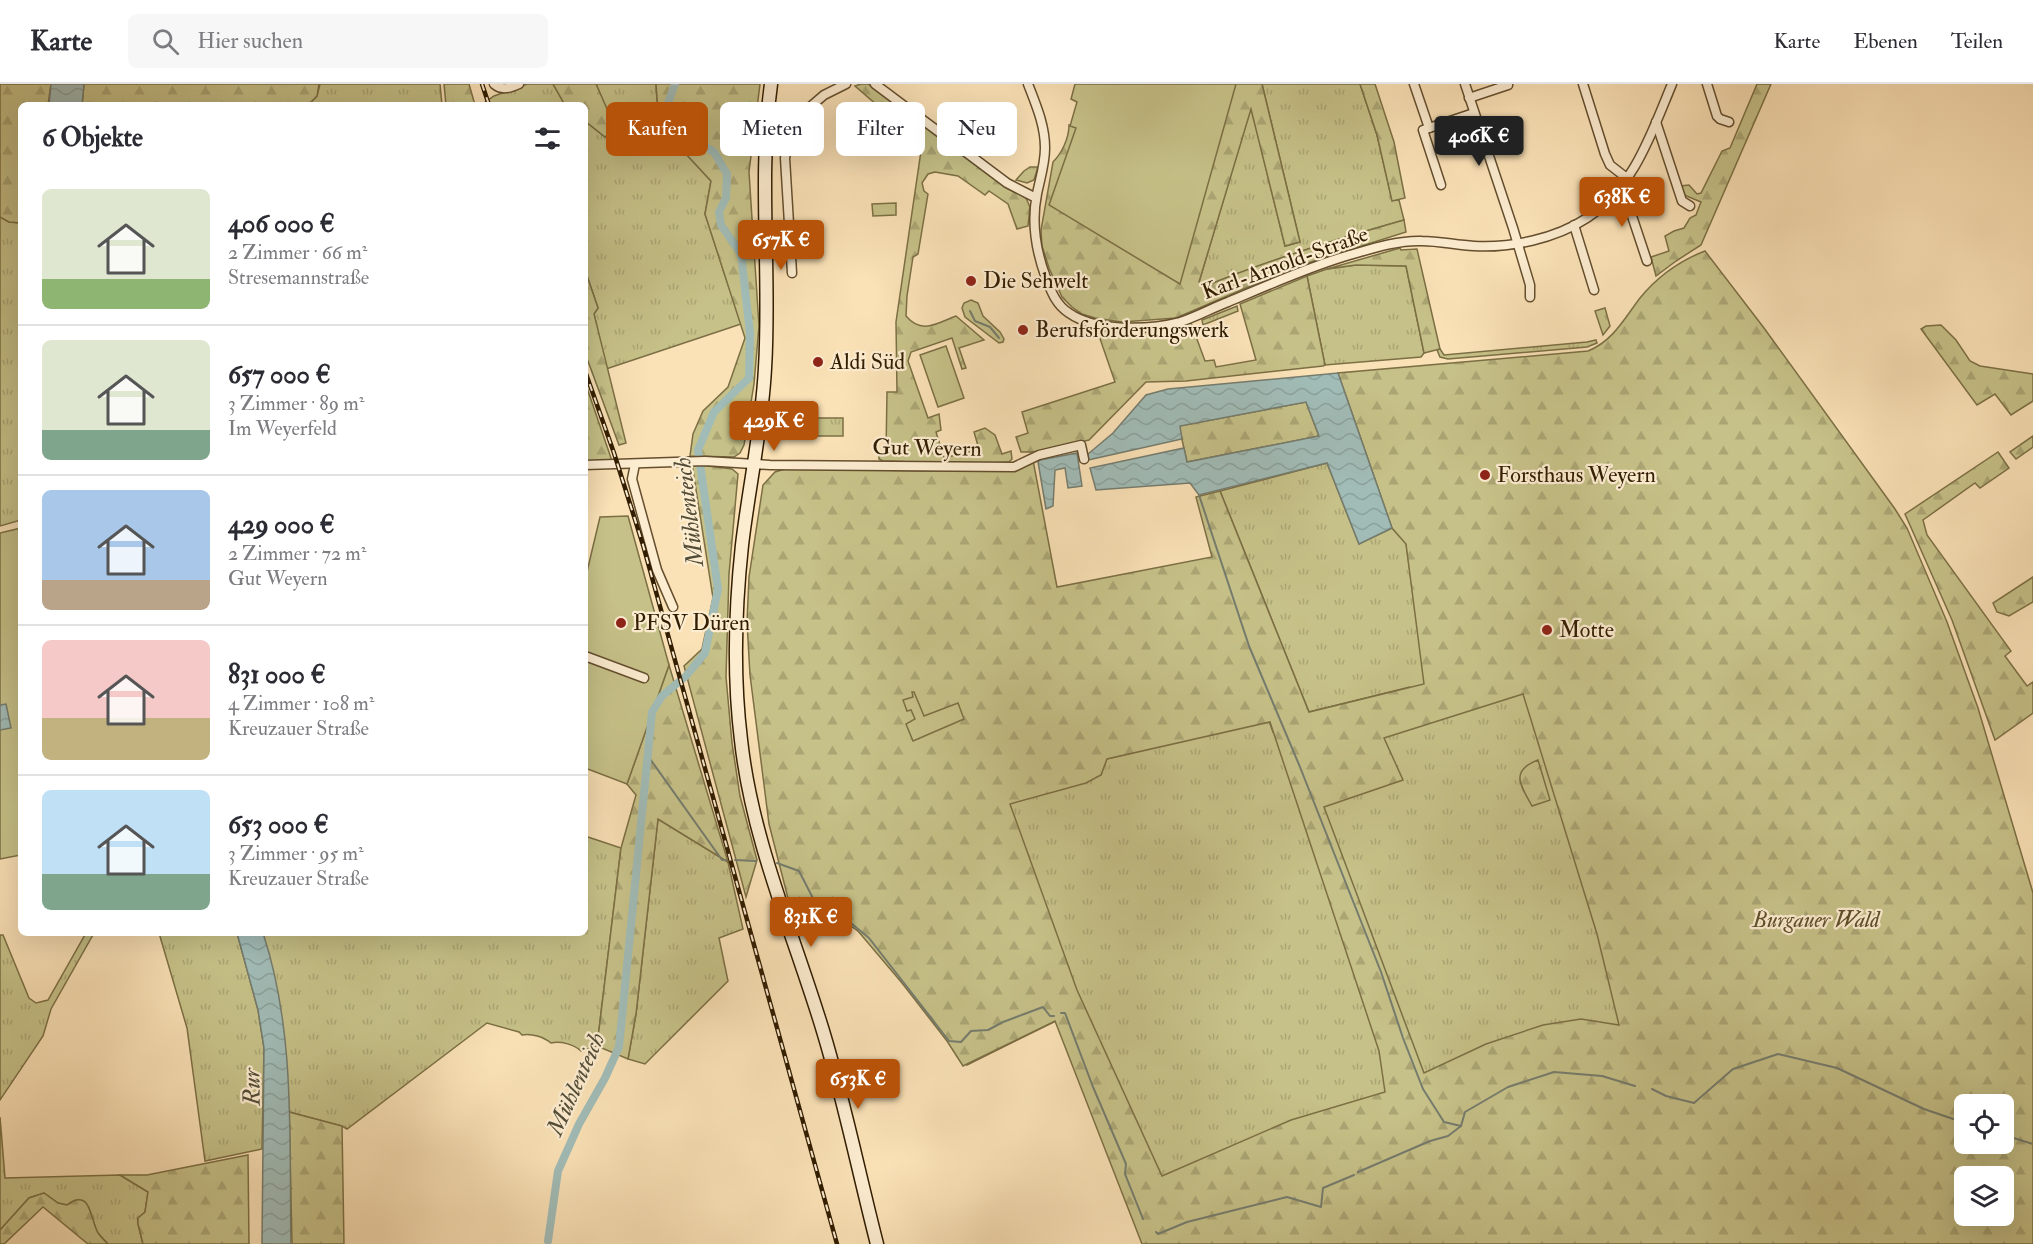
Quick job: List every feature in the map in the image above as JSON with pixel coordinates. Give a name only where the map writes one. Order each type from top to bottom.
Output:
[{"type":"main road","points":[[771,84],[766,124],[764,172],[767,329],[765,369],[742,543],[737,599],[736,676],[741,741],[764,851],[823,1032],[877,1244]]},
{"type":"street","points":[[494,84],[504,89],[519,84]]},
{"type":"street","points":[[792,273],[786,159],[790,135],[803,113],[824,95],[846,84]]},
{"type":"street","points":[[875,84],[1007,183],[1036,198]]},
{"type":"street","name":"Karl-Arnold-Straße","points":[[1028,84],[1042,120],[1045,139],[1045,157],[1036,198],[1034,231],[1037,249],[1052,292],[1058,303],[1069,314],[1094,324],[1122,328],[1150,327],[1190,319],[1330,261],[1400,243],[1422,241],[1496,247],[1552,234],[1574,225],[1604,206],[1625,183],[1644,150],[1672,84]]},
{"type":"street","points":[[1414,84],[1429,128]]},
{"type":"street","points":[[1465,84],[1530,285],[1530,297]]},
{"type":"street","points":[[1583,84],[1605,154],[1625,183],[1647,261]]},
{"type":"street","points":[[1707,84],[1717,116],[1729,122]]},
{"type":"street","points":[[1469,98],[1509,85]]},
{"type":"street","points":[[1441,185],[1423,130],[1474,113]]},
{"type":"street","points":[[1656,122],[1682,201],[1689,206]]},
{"type":"street","points":[[1574,225],[1594,290]]},
{"type":"street","name":"Gut Weyern","points":[[754,464],[1014,467],[1039,455],[1081,445],[1084,459]]},
{"type":"street","points":[[588,465],[689,461],[754,464]]},
{"type":"street","points":[[635,464],[632,479],[657,570],[673,607]]},
{"type":"street","points":[[588,657],[645,678]]},
{"type":"green space","points":[[0,84],[51,84],[48,102],[18,102],[18,223],[9,222],[0,217]]},
{"type":"green space","points":[[84,84],[319,84],[317,96],[311,102],[82,102]]},
{"type":"green space","points":[[320,84],[440,84],[442,102],[311,102],[317,96]]},
{"type":"green space","points":[[444,84],[469,84],[474,102],[446,102]]},
{"type":"green space","points":[[527,84],[553,84],[563,102],[485,102],[494,96]]},
{"type":"green space","points":[[553,84],[596,84],[606,107],[605,137],[588,123],[588,102],[563,102]]},
{"type":"green space","points":[[596,84],[656,84],[657,102],[606,102],[606,108]]},
{"type":"green space","points":[[656,84],[760,84],[758,102],[720,102],[720,156],[751,156],[749,172],[759,326],[754,384],[744,445],[740,453],[734,457],[690,456],[693,434],[703,411],[728,387],[745,338],[705,214],[711,181],[688,156],[708,156],[708,102],[657,102]]},
{"type":"green space","points":[[868,84],[892,102],[873,102],[855,86]]},
{"type":"green space","points":[[1075,84],[1236,84],[1180,284],[1049,205],[1076,128],[1070,126],[1077,102],[1071,99]]},
{"type":"green space","points":[[1233,84],[1262,84],[1300,242],[1285,246],[1251,109],[1199,282],[1206,286],[1304,250],[1404,220],[1406,232],[1295,267],[1176,318],[1122,322],[1082,314],[1062,297],[1042,246],[1041,230],[1053,162],[1064,145],[1069,125],[1078,127]]},
{"type":"green space","points":[[1262,84],[1360,84],[1377,135],[1392,200],[1399,200],[1404,220],[1304,250],[1206,286],[1199,282],[1251,107],[1285,246],[1300,242]]},
{"type":"green space","points":[[1360,84],[1375,84],[1394,142],[1405,198],[1392,201],[1377,135]]},
{"type":"green space","points":[[1757,84],[1771,84],[1701,245],[1656,276],[1651,257],[1669,251],[1665,236],[1684,228],[1690,218],[1696,215],[1701,202],[1684,195],[1681,186],[1689,185],[1697,194],[1701,193],[1722,151],[1730,148]]},
{"type":"green space","points":[[588,123],[605,137],[606,156],[688,156],[711,181],[705,214],[741,324],[606,369],[594,314],[598,308],[588,279]]},
{"type":"green space","points":[[925,127],[937,136],[937,156],[964,156],[1005,187],[1026,198],[1030,207],[1028,226],[1017,229],[1008,204],[989,191],[985,195],[958,176],[935,172],[928,174],[922,183],[924,191],[928,194],[918,254],[913,257],[907,296],[906,316],[912,322],[930,326],[956,316],[984,340],[959,348],[966,368],[962,369],[952,338],[911,352],[908,361],[928,418],[939,414],[941,430],[936,432],[944,458],[979,449],[974,432],[985,428],[995,435],[1002,454],[1011,451],[1012,459],[1009,462],[976,464],[879,459],[879,455],[886,452],[887,392],[897,392],[896,322],[920,156],[925,156]]},
{"type":"green space","points":[[1030,167],[1038,167],[1034,180],[1027,183],[1016,180],[1024,171]]},
{"type":"green space","points":[[896,203],[896,215],[873,216],[872,204]]},
{"type":"green space","points":[[0,217],[9,222],[18,223],[18,521],[0,526]]},
{"type":"green space","points":[[1400,248],[1401,250],[1417,249],[1440,349],[1424,353],[1406,266],[1356,265],[1327,269]]},
{"type":"green space","name":"Burgauer Wald","points":[[1705,251],[1764,328],[1907,528],[1947,622],[1978,708],[2033,893],[2033,1244],[1142,1244],[1055,1021],[963,1066],[947,1041],[902,983],[858,931],[829,911],[798,920],[791,910],[769,824],[750,675],[747,622],[749,577],[763,485],[775,472],[788,468],[918,471],[1012,470],[1033,460],[1057,587],[1212,557],[1196,497],[1220,491],[1309,712],[1424,684],[1406,544],[1392,528],[1338,373],[1588,351],[1597,347],[1611,335],[1654,283],[1678,264]],"holes":[[[1523,694],[1597,934],[1619,1025],[1581,1019],[1543,1025],[1486,1044],[1424,1073],[1324,807],[1403,780],[1384,738]],[[1270,722],[1379,1051],[1385,1092],[1291,1120],[1162,1176],[1077,990],[1010,804],[1086,783],[1101,775],[1107,759]]]},
{"type":"green space","points":[[1356,265],[1406,266],[1424,353],[1421,357],[1325,365],[1307,276],[1327,269]]},
{"type":"green space","points":[[1307,276],[1325,365],[1186,381],[1146,382],[1089,440],[1035,452],[1021,452],[1016,437],[1028,433],[1022,412],[1115,382],[1097,330],[1144,331],[1191,323],[1205,361],[1214,360],[1216,367],[1256,360],[1240,304]]},
{"type":"green space","points":[[588,279],[598,308],[594,314],[626,443],[619,445],[588,361]]},
{"type":"green space","points":[[971,300],[978,303],[983,316],[1000,332],[1004,339],[1003,342],[999,343],[965,317],[962,308],[964,303]]},
{"type":"green space","points":[[1237,306],[1238,311],[1203,325],[1202,320]]},
{"type":"green space","points":[[1605,308],[1610,326],[1603,335],[1595,311]]},
{"type":"green space","points":[[1941,325],[1956,340],[1970,361],[1980,366],[2033,374],[2033,401],[2011,415],[1995,394],[1977,405],[1921,329],[1926,326]]},
{"type":"green space","points":[[1596,340],[1597,343],[1587,347],[1448,359],[1440,357],[1437,350],[1440,349],[1444,355]]},
{"type":"green space","points":[[946,346],[964,398],[938,407],[920,355]]},
{"type":"green space","points":[[588,391],[612,461],[588,461]]},
{"type":"green space","points":[[1306,402],[1319,436],[1187,462],[1179,426]]},
{"type":"green space","points":[[812,418],[843,418],[843,436],[812,436]]},
{"type":"green space","points":[[2033,436],[2033,447],[2016,459],[2010,452]]},
{"type":"green space","points":[[1998,452],[2009,468],[1980,488],[1975,483],[1923,520],[1927,535],[2011,651],[2005,656],[2027,686],[2033,682],[2033,713],[1995,740],[1952,620],[1905,514]]},
{"type":"green space","name":"Burgauer Wald","points":[[1327,463],[1359,544],[1392,528],[1406,543],[1420,645],[1519,631],[1995,1048],[2006,1094],[1954,1094],[1954,1154],[2014,1154],[2014,1128],[2033,1209],[2014,1213],[2014,1166],[1954,1166],[1955,1226],[1873,1244],[1165,1223],[1066,1016],[967,1065],[874,947],[835,912],[815,909],[782,864],[1101,775],[1106,759],[1269,721],[1273,732],[1410,687],[1309,712],[1220,491]]},
{"type":"green space","points":[[692,464],[732,469],[738,474],[729,574],[726,677],[740,796],[757,860],[746,897],[684,666],[702,649],[713,598]]},
{"type":"green space","name":"PFSV Düren","points":[[628,516],[669,665],[627,784],[588,769],[588,567],[600,517]]},
{"type":"green space","points":[[18,529],[18,856],[0,859],[0,533]]},
{"type":"green space","points":[[2033,577],[2033,602],[2009,616],[1997,612],[1993,603]]},
{"type":"green space","points":[[669,665],[728,862],[658,819],[636,1014],[628,1059],[597,1046],[621,848],[636,795],[627,784]]},
{"type":"green space","points":[[912,692],[924,716],[958,703],[964,719],[913,741],[906,724],[915,719],[911,710],[907,711],[903,700],[913,697]]},
{"type":"green space","points":[[1538,760],[1550,800],[1532,806],[1521,786],[1520,774],[1529,764]]},
{"type":"green space","points":[[658,819],[728,862],[743,929],[719,938],[728,981],[645,1064],[628,1059],[636,1014]]},
{"type":"green space","points":[[588,837],[621,848],[597,1046],[581,1051],[567,1044],[551,1043],[537,1036],[522,1035],[519,1032],[487,1023],[347,1129],[289,1112],[287,1074],[264,936],[588,936]]},
{"type":"green space","points":[[0,935],[3,935],[29,998],[36,1003],[48,1000],[84,936],[92,936],[51,1009],[43,1036],[0,1100]]},
{"type":"green space","points":[[160,936],[238,936],[258,1010],[264,1048],[262,1149],[205,1161],[187,1028]]},
{"type":"green space","points":[[289,1112],[342,1126],[344,1244],[292,1244]]},
{"type":"green space","points":[[0,1117],[5,1178],[120,1175],[148,1192],[145,1212],[138,1218],[143,1244],[108,1244],[98,1233],[85,1202],[75,1200],[67,1205],[58,1203],[44,1193],[29,1198],[0,1230]]},
{"type":"green space","points":[[248,1155],[249,1244],[143,1244],[138,1218],[145,1212],[148,1192],[120,1175],[147,1175]]},
{"type":"green space","points":[[44,1193],[58,1203],[67,1205],[75,1200],[85,1202],[98,1233],[108,1244],[88,1244],[43,1207],[4,1244],[0,1244],[0,1230],[29,1198]]},
{"type":"water","points":[[51,84],[84,84],[82,102],[49,102]]},
{"type":"water","points":[[1338,373],[1392,528],[1359,544],[1327,463],[1199,495],[1190,483],[1096,490],[1090,468],[1184,448],[1187,462],[1319,436],[1306,402],[1180,426],[1182,439],[1088,460],[1088,454],[1113,433],[1146,395],[1168,389]]},
{"type":"water","points":[[1077,453],[1082,486],[1068,488],[1065,468],[1055,470],[1053,506],[1046,509],[1038,462]]},
{"type":"water","points":[[6,704],[11,728],[0,730],[0,705]]},
{"type":"water","points":[[238,936],[264,936],[274,971],[281,1009],[289,1087],[291,1244],[262,1244],[264,1048],[258,1010]]},
{"type":"waterway","name":"Mühlenteich","points":[[548,1241],[558,1171],[579,1124],[605,1078],[619,1047],[652,712],[662,696],[686,676],[705,653],[718,589],[698,450],[714,412],[749,378],[750,333],[741,254],[721,225],[719,212],[726,198],[727,174],[714,152],[673,127],[665,111],[675,84]]},
{"type":"waterway","points":[[970,311],[975,321],[990,327],[999,338]]},
{"type":"waterway","points":[[1199,495],[1249,646],[1300,767],[1381,972],[1423,1089],[1444,1122],[1461,1126]]},
{"type":"waterway","points":[[648,756],[722,860],[726,860]]},
{"type":"waterway","points":[[735,860],[756,861]]},
{"type":"waterway","points":[[777,863],[799,871],[817,906],[835,910],[869,938],[949,1041],[961,1042],[971,1031],[988,1030],[1043,1007],[1050,1016],[1054,1016]]},
{"type":"waterway","points":[[1061,1013],[1065,1013],[1126,1164],[1125,1174],[1143,1219]]},
{"type":"waterway","points":[[1652,1089],[1666,1096],[1694,1103],[1733,1069],[1778,1054],[1837,1068],[1924,1109],[1954,1119]]},
{"type":"waterway","points":[[1358,1172],[1430,1141],[1448,1136],[1461,1126],[1465,1112],[1508,1087],[1554,1072],[1602,1076],[1635,1086]]},
{"type":"waterway","points":[[2014,1138],[2033,1144]]},
{"type":"waterway","points":[[1156,1232],[1158,1234],[1187,1222],[1287,1197],[1321,1207],[1323,1188],[1354,1175]]},
{"type":"railway","points":[[482,84],[488,102]]},
{"type":"railway","points":[[588,379],[643,545],[837,1244]]},
{"type":"place","name":"Die Sehwelt","points":[[971,281]]},
{"type":"place","name":"Berufsförderungswerk","points":[[1023,330]]},
{"type":"place","name":"Aldi Süd","points":[[818,362]]},
{"type":"place","name":"Forsthaus Weyern","points":[[1485,475]]},
{"type":"place","name":"PFSV Düren","points":[[621,623]]},
{"type":"place","name":"Motte","points":[[1547,630]]},
{"type":"water label","name":"Rur","points":[[252,1087]]}]
